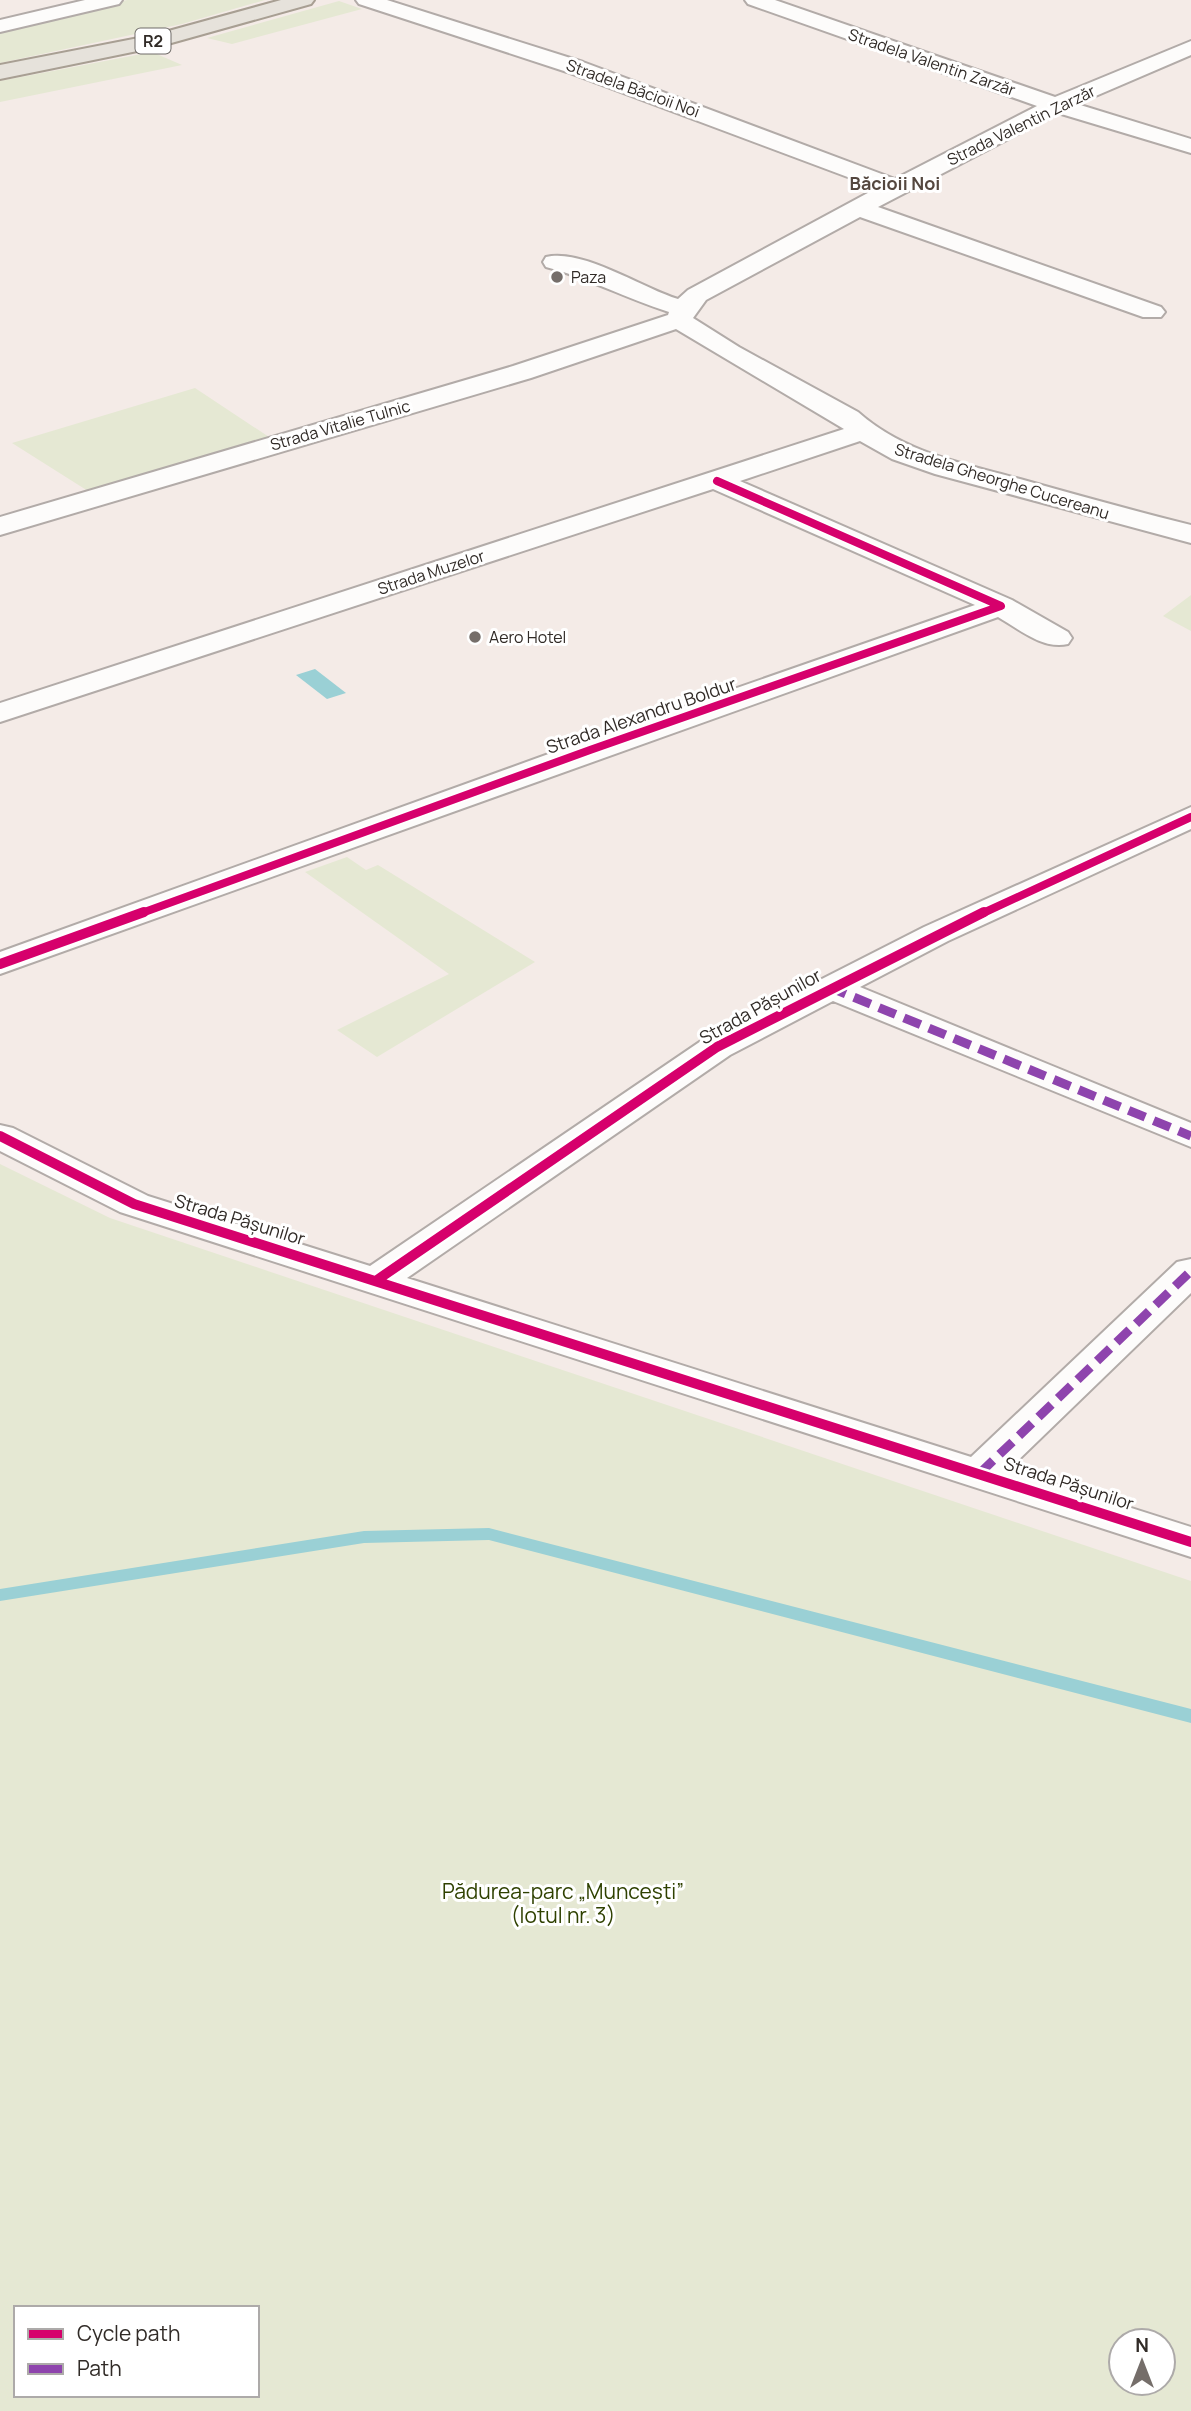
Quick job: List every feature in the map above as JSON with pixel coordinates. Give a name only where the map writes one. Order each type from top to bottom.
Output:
[{"type":"main road","name":"R2","points":[[0,72],[157,41],[304,0]]},
{"type":"street","points":[[0,26],[112,0]]},
{"type":"street","name":"Stradela Băcioii Noi","points":[[366,0],[575,67],[895,187]]},
{"type":"street","name":"Stradela Valentin Zarzăr","points":[[755,0],[821,14],[1056,105],[1191,146]]},
{"type":"street","name":"Strada Valentin Zarzăr","points":[[681,314],[697,295],[895,187],[1056,105],[1191,47]]},
{"type":"street","points":[[857,208],[1152,312]]},
{"type":"street","name":"Stradela Gheorghe Cucereanu","points":[[555,262],[583,268],[681,314],[730,353],[848,418],[861,432],[882,444],[943,466],[1191,534]]},
{"type":"street","name":"Strada Vitalie Tulnic","points":[[0,526],[522,372],[681,314]]},
{"type":"street","name":"Strada Muzelor","points":[[0,713],[861,432]]},
{"type":"street","points":[[716,481],[1001,606],[1056,638]]},
{"type":"street","points":[[919,572],[936,630]]},
{"type":"street","name":"Strada Alexandru Boldur","points":[[0,964],[590,750],[1001,606]]},
{"type":"street","name":"Strada Pășunilor","points":[[377,1280],[718,1047],[829,987],[936,934],[1191,817]]},
{"type":"street","name":"Strada Pășunilor","points":[[829,987],[1191,1136]]},
{"type":"street","name":"Strada Pășunilor","points":[[0,1136],[134,1204],[1191,1542]]},
{"type":"street","name":"Strada Pășunilor","points":[[980,1473],[1191,1271]]},
{"type":"green space","points":[[127,0],[265,0],[182,24],[0,63],[0,29]]},
{"type":"green space","points":[[339,1],[362,9],[232,44],[207,38]]},
{"type":"green space","points":[[152,52],[182,65],[0,102],[0,81]]},
{"type":"green space","points":[[195,388],[269,437],[88,491],[12,443]]},
{"type":"green space","points":[[1191,595],[1191,631],[1163,616]]},
{"type":"green space","points":[[347,857],[366,870],[378,865],[535,962],[377,1057],[337,1030],[449,974],[305,872]]},
{"type":"green space","name":"Pădurea-parc „Muncești” (lotul nr. 3)","points":[[0,1164],[110,1218],[1191,1581],[1191,2411],[0,2411]]},
{"type":"water","points":[[315,669],[346,693],[327,699],[296,675]]},
{"type":"waterway","points":[[0,1595],[364,1537],[489,1534],[1191,1716]]},
{"type":"marked path","points":[[829,987],[1191,1136]]},
{"type":"marked path","points":[[980,1473],[1191,1271]]},
{"type":"cycle path","points":[[0,964],[590,750],[1001,606],[717,481]]},
{"type":"cycle path","points":[[377,1280],[717,1047],[936,934],[1191,817]]},
{"type":"cycle path","points":[[0,1136],[134,1204],[1191,1542]]},
{"type":"place","name":"Paza","points":[[557,277]]},
{"type":"place","name":"Aero Hotel","points":[[475,637]]},
{"type":"district","name":"Băcioii Noi","points":[[895,183]]}]
